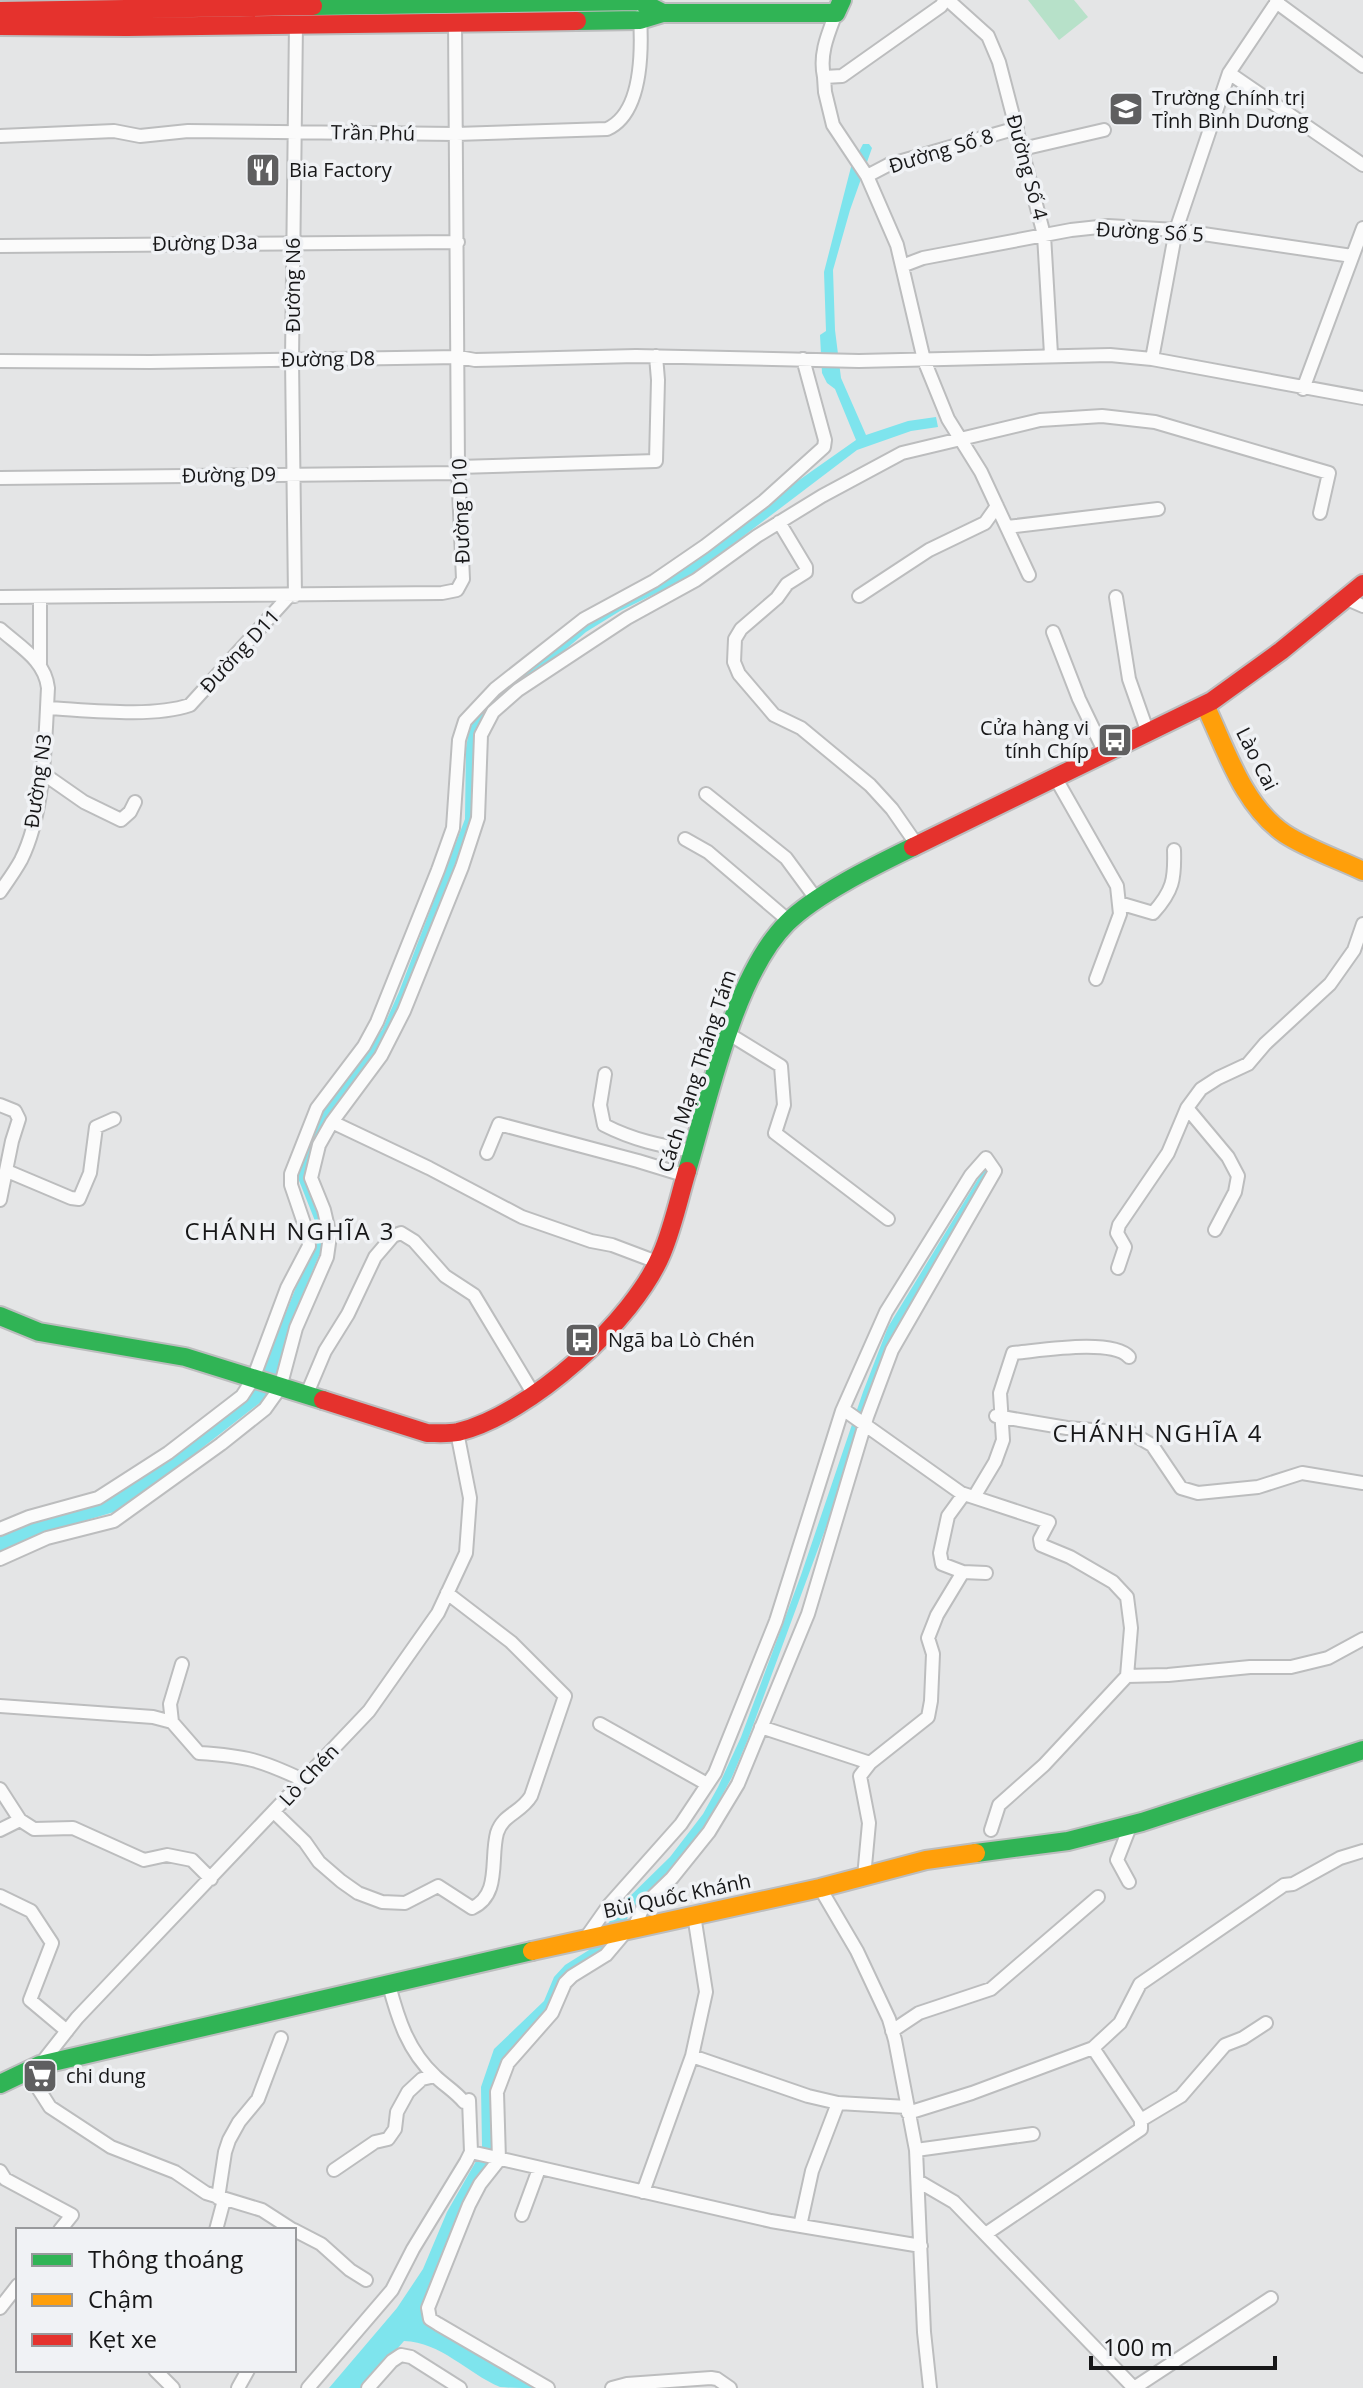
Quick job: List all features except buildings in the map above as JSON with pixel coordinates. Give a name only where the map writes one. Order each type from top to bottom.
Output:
[{"type":"street","points":[[824,77],[842,76],[947,0]]},
{"type":"street","name":"Đường Số 4","points":[[947,0],[988,36],[999,62],[1044,235],[1051,354]]},
{"type":"street","points":[[395,14],[464,1],[496,11],[640,20],[663,13],[839,6],[825,41],[822,67],[833,125],[867,176],[897,245],[924,360],[948,419],[981,472],[1029,575]]},
{"type":"street","points":[[0,11],[51,18],[127,18],[201,17],[296,10],[395,14],[455,21],[496,11],[639,1],[663,13]]},
{"type":"street","name":"Trần Phú","points":[[0,136],[114,131],[140,136],[188,131],[456,134],[597,130],[614,126],[624,115],[634,92],[640,54],[639,1]]},
{"type":"street","points":[[1152,359],[1176,230],[1229,73],[1277,1],[1363,66]]},
{"type":"street","name":"Đường N6","points":[[292,596],[296,10]]},
{"type":"street","points":[[0,26],[51,18]]},
{"type":"street","name":"Đường D10","points":[[0,597],[292,596],[442,593],[457,590],[463,579],[458,470],[455,21]]},
{"type":"street","points":[[1229,73],[1363,165]]},
{"type":"street","name":"Đường Số 8","points":[[867,176],[888,165],[1017,128]]},
{"type":"street","points":[[1022,149],[1104,130]]},
{"type":"street","name":"Đường Số 5","points":[[902,266],[923,258],[1108,226],[1176,230],[1352,256]]},
{"type":"street","points":[[1303,389],[1363,228]]},
{"type":"street","name":"Đường D3a","points":[[0,246],[458,242]]},
{"type":"street","name":"Đường D8","points":[[0,361],[459,357],[475,360],[656,356],[859,361],[1051,354],[1110,355],[1152,359],[1363,398]]},
{"type":"street","name":"Đường D9","points":[[0,478],[294,475],[656,461],[656,356]]},
{"type":"street","points":[[0,1529],[98,1498],[140,1472],[242,1396],[254,1380],[287,1288],[309,1246],[291,1185],[292,1171],[317,1108],[364,1046],[377,1022],[453,828],[459,740],[465,721],[495,689],[584,619],[654,581],[761,503],[824,447],[809,360]]},
{"type":"street","points":[[0,1559],[55,1535],[114,1521],[265,1409],[278,1387],[296,1328],[327,1257],[330,1236],[311,1178],[319,1145],[332,1122],[381,1056],[404,1011],[462,867],[478,818],[481,735],[493,712],[518,690],[627,618],[696,580],[822,496],[902,453],[1040,420],[1102,416],[1155,422],[1329,473],[1320,513]]},
{"type":"street","points":[[761,503],[806,567],[806,572],[787,584],[777,598],[741,629],[735,639],[734,662],[739,674],[774,715],[801,728],[870,785],[892,809],[917,845]]},
{"type":"street","points":[[859,596],[929,550],[985,523],[997,506]]},
{"type":"street","points":[[1007,527],[1158,509]]},
{"type":"street","name":"Cách Mạng Tháng Tám","points":[[254,1380],[427,1433],[457,1432],[491,1418],[533,1393],[575,1362],[624,1313],[657,1262],[687,1176],[729,1034],[754,967],[789,921],[859,874],[1205,705],[1355,602],[1363,584]]},
{"type":"street","name":"Đường D11","points":[[47,708],[109,711],[177,709],[190,705],[292,596]]},
{"type":"street","points":[[1116,597],[1129,679],[1148,733]]},
{"type":"street","name":"Đường N3","points":[[0,892],[20,862],[30,838],[41,772],[47,708],[46,674],[40,664],[40,598]]},
{"type":"street","points":[[0,629],[40,664]]},
{"type":"street","points":[[1053,632],[1079,699],[1105,753]]},
{"type":"street","points":[[555,643],[565,658]]},
{"type":"street","name":"Lào Cai","points":[[1205,705],[1256,807],[1285,834],[1363,871]]},
{"type":"street","points":[[41,772],[84,802],[121,820],[135,802]]},
{"type":"street","points":[[1055,777],[1117,886],[1120,914],[1096,979]]},
{"type":"street","points":[[454,791],[479,791]]},
{"type":"street","points":[[706,794],[786,858],[817,900]]},
{"type":"street","points":[[685,839],[708,852],[789,921]]},
{"type":"street","points":[[1119,903],[1153,913],[1166,898],[1175,876],[1174,850]]},
{"type":"street","points":[[1118,1268],[1125,1247],[1117,1233],[1119,1225],[1168,1153],[1187,1108],[1201,1089],[1248,1064],[1265,1044],[1330,984],[1354,950],[1363,924]]},
{"type":"street","points":[[729,1034],[781,1066],[784,1105],[775,1133],[888,1219]]},
{"type":"street","points":[[605,1074],[600,1105],[604,1125],[642,1141],[694,1151]]},
{"type":"street","points":[[0,1105],[15,1111],[19,1119],[0,1200]]},
{"type":"street","points":[[1187,1108],[1228,1157],[1238,1176],[1235,1192],[1215,1230]]},
{"type":"street","points":[[7,1171],[79,1199],[90,1173],[96,1127],[114,1119]]},
{"type":"street","points":[[332,1122],[522,1217],[657,1262]]},
{"type":"street","points":[[487,1153],[499,1124],[687,1176]]},
{"type":"street","points":[[548,2388],[430,2319],[428,2313],[469,2205],[497,2160],[497,2092],[508,2063],[552,2013],[565,1983],[606,1955],[631,1928],[644,1905],[672,1878],[709,1832],[738,1784],[808,1614],[864,1426],[892,1350],[995,1171],[986,1158],[971,1175],[886,1312],[842,1411],[776,1621],[715,1773],[681,1824],[609,1905],[589,1938]]},
{"type":"street","points":[[292,1171],[311,1178]]},
{"type":"street","points":[[306,1396],[325,1351],[348,1314],[375,1257],[393,1236],[401,1233],[414,1241],[445,1276],[474,1295],[533,1393]]},
{"type":"street","points":[[2,1321],[39,1332],[185,1357],[254,1380]]},
{"type":"street","points":[[986,1573],[963,1572],[942,1564],[940,1553],[950,1512],[969,1496],[995,1462],[1003,1440],[999,1416],[1002,1380],[1013,1353],[1078,1347],[1120,1350],[1129,1357]]},
{"type":"street","points":[[847,1412],[969,1496],[1049,1522],[1040,1539],[1041,1545],[1113,1582],[1129,1604],[1131,1628],[1127,1676],[1044,1765],[999,1805],[991,1830]]},
{"type":"street","points":[[999,1416],[1067,1428],[1131,1433],[1152,1445],[1181,1488],[1198,1493],[1258,1487],[1302,1473],[1363,1483]]},
{"type":"street","name":"Lò Chén","points":[[34,2068],[369,1711],[438,1613],[466,1553],[470,1498],[457,1432]]},
{"type":"street","points":[[46,1512],[55,1535]]},
{"type":"street","points":[[864,1877],[869,1823],[860,1776],[870,1763],[928,1717],[933,1654],[928,1638],[937,1615],[963,1572]]},
{"type":"street","points":[[274,1812],[305,1842],[319,1862],[358,1893],[382,1902],[405,1903],[438,1886],[472,1908],[482,1902],[491,1889],[498,1832],[505,1820],[523,1809],[531,1796],[565,1696],[511,1642],[447,1593]]},
{"type":"street","points":[[1127,1676],[1291,1667],[1328,1658],[1363,1639]]},
{"type":"street","points":[[172,1722],[170,1704],[182,1664]]},
{"type":"street","points":[[0,1706],[153,1717],[172,1722],[199,1753],[241,1755],[266,1762],[303,1780]]},
{"type":"street","points":[[600,1724],[707,1784]]},
{"type":"street","points":[[761,1727],[870,1763]]},
{"type":"street","name":"Bùi Quốc Khánh","points":[[0,2084],[34,2068],[631,1928],[820,1888],[926,1860],[1068,1841],[1363,1750]]},
{"type":"street","points":[[0,1789],[20,1820],[34,1829],[73,1828],[144,1860],[167,1855],[192,1860],[211,1879]]},
{"type":"street","points":[[0,1830],[20,1820]]},
{"type":"street","points":[[1129,1882],[1117,1860],[1131,1824]]},
{"type":"street","points":[[692,2056],[808,2096],[838,2103],[907,2110],[972,2093],[1093,2048],[1120,2023],[1140,1984],[1284,1885],[1293,1884],[1326,1865],[1363,1851]]},
{"type":"street","points":[[820,1888],[857,1951],[892,2031],[916,2150],[924,2332],[930,2388]]},
{"type":"street","points":[[0,1896],[31,1911],[52,1943],[30,1996],[36,2005],[67,2031]]},
{"type":"street","points":[[892,2031],[919,2013],[991,1989],[1098,1897]]},
{"type":"street","points":[[643,2192],[692,2056],[706,1992],[694,1915]]},
{"type":"street","points":[[308,2388],[392,2290],[413,2249],[474,2153],[469,2100],[464,2102],[435,2076],[413,2049],[399,2025],[389,1985]]},
{"type":"street","points":[[1141,2120],[1181,2096],[1225,2045],[1266,2023]]},
{"type":"street","points":[[216,2228],[229,2140],[258,2099],[281,2038]]},
{"type":"street","points":[[987,2233],[1140,2131],[1143,2126],[1093,2048]]},
{"type":"street","points":[[34,2068],[50,2107],[63,2118],[111,2147],[175,2172],[206,2193],[246,2203],[290,2228]]},
{"type":"street","points":[[334,2170],[375,2142],[388,2139],[395,2129],[397,2112],[408,2092],[422,2079],[435,2076]]},
{"type":"street","points":[[800,2226],[812,2171],[838,2103]]},
{"type":"street","points":[[916,2150],[1033,2134]]},
{"type":"street","points":[[474,2153],[800,2226],[921,2246]]},
{"type":"street","points":[[522,2215],[539,2169]]},
{"type":"street","points":[[0,2171],[5,2179],[72,2215],[62,2228]]},
{"type":"street","points":[[918,2181],[954,2202],[987,2233],[1134,2388],[1271,2298]]},
{"type":"street","points":[[296,2231],[321,2244],[366,2280]]},
{"type":"street","points":[[0,2308],[16,2288]]},
{"type":"street","points":[[368,2388],[401,2355],[411,2357],[460,2388]]},
{"type":"street","points":[[157,2372],[173,2388]]},
{"type":"street","points":[[612,2388],[627,2384],[711,2378],[730,2388]]},
{"type":"green space","points":[[1028,0],[1074,0],[1088,17],[1059,40]]},
{"type":"water","points":[[863,144],[869,144],[872,148],[833,270],[835,330],[841,378],[866,435],[908,421],[936,417],[938,427],[911,431],[857,450],[691,576],[620,611],[586,632],[485,718],[475,821],[390,1035],[335,1105],[310,1162],[326,1239],[294,1315],[282,1361],[266,1398],[124,1509],[40,1534],[0,1552],[0,1533],[35,1517],[112,1495],[249,1391],[273,1345],[316,1237],[315,1221],[298,1178],[300,1159],[327,1100],[382,1030],[399,992],[465,819],[466,748],[477,711],[580,624],[686,568],[785,490],[856,440],[835,389],[827,383],[822,373],[820,335],[826,331],[824,272],[851,167]]},
{"type":"water","points":[[986,1166],[988,1170],[902,1321],[732,1777],[698,1840],[632,1910],[611,1947],[586,1965],[506,2057],[492,2086],[490,2112],[494,2148],[442,2253],[423,2313],[431,2325],[538,2388],[500,2387],[442,2352],[404,2341],[363,2388],[329,2388],[397,2308],[423,2269],[447,2212],[475,2163],[482,2146],[481,2087],[494,2049],[544,2001],[554,1977],[565,1965],[589,1950],[622,1904],[670,1857],[703,1814],[718,1787],[741,1737],[801,1575],[888,1327]]},
{"type":"traffic: fast","points":[[577,21],[640,20],[663,13],[836,13],[842,0]]},
{"type":"traffic: fast","points":[[313,6],[639,1],[663,13]]},
{"type":"traffic: fast","points":[[687,1171],[725,1040],[752,974],[768,946],[787,923],[814,901],[913,847]]},
{"type":"traffic: fast","points":[[0,1316],[39,1332],[185,1357],[323,1400]]},
{"type":"traffic: fast","points":[[976,1853],[1068,1841],[1142,1822],[1363,1750]]},
{"type":"traffic: fast","points":[[0,2084],[40,2065],[532,1951]]},
{"type":"traffic: slow","points":[[1205,705],[1237,776],[1270,822],[1303,844],[1363,871]]},
{"type":"traffic: slow","points":[[532,1951],[820,1888],[926,1860],[976,1853]]},
{"type":"traffic: jam","points":[[0,11],[313,6]]},
{"type":"traffic: jam","points":[[0,26],[577,21]]},
{"type":"traffic: jam","points":[[913,847],[1212,701],[1281,651],[1363,584]]},
{"type":"traffic: jam","points":[[323,1400],[427,1433],[458,1432],[516,1406],[576,1362],[604,1335],[648,1280],[673,1223],[687,1171]]},
{"type":"place","name":"Trường Chính trị Tỉnh Bình Dương","points":[[1126,109]]},
{"type":"place","name":"Bia Factory","points":[[263,170]]},
{"type":"place","name":"Cửa hàng vi tính Chíp","points":[[1115,740]]},
{"type":"place","name":"Ngã ba Lò Chén","points":[[582,1340]]},
{"type":"place","name":"chi dung","points":[[40,2076]]},
{"type":"district","name":"CHÁNH NGHĨA 3","points":[[290,1232]]},
{"type":"district","name":"CHÁNH NGHĨA 4","points":[[1158,1434]]}]
